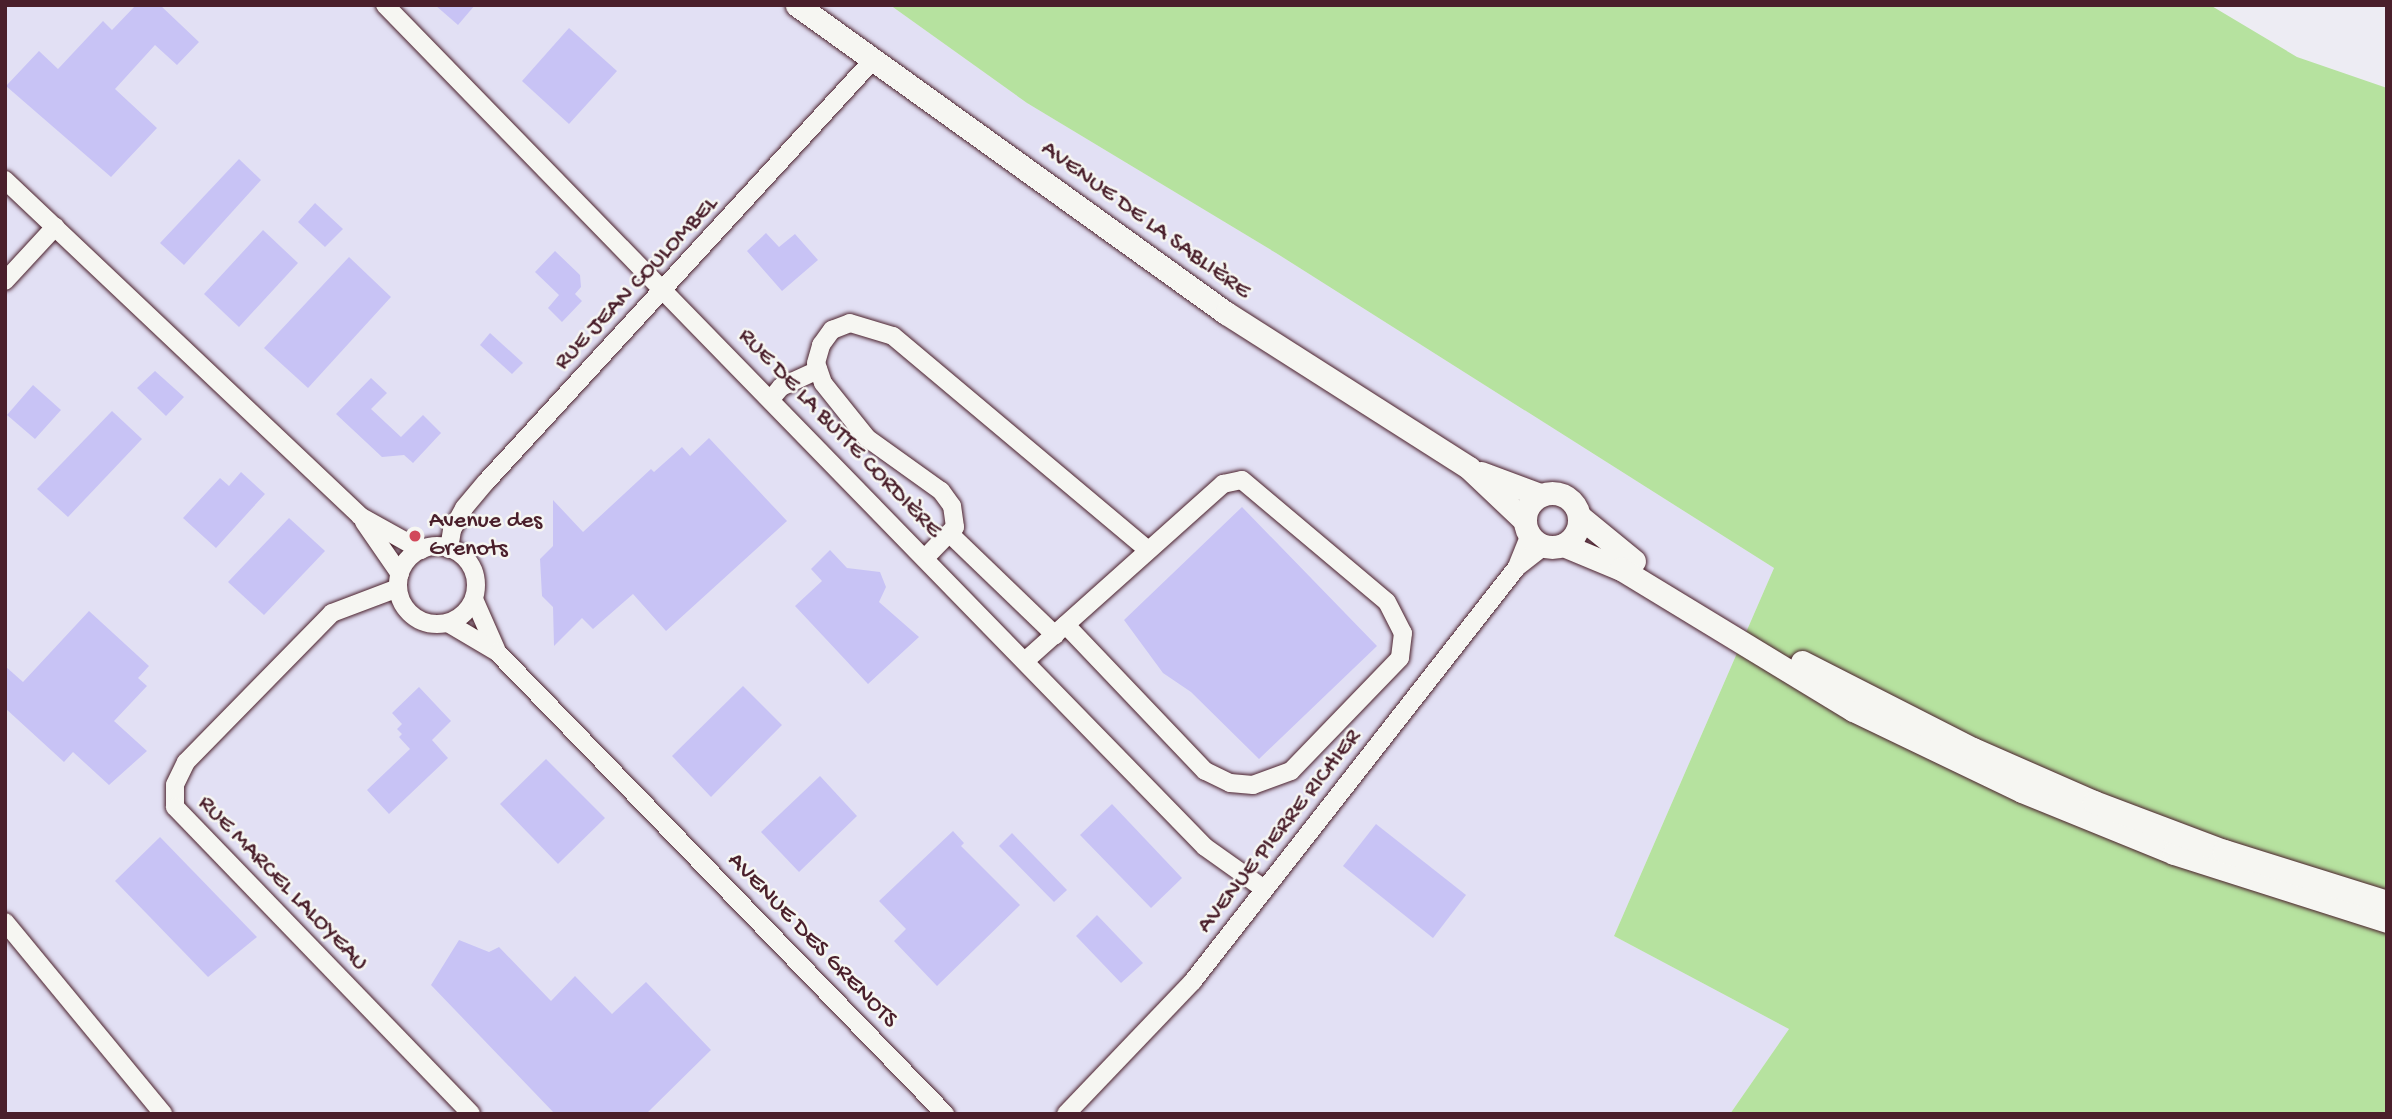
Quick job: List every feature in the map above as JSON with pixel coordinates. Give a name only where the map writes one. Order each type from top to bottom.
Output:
[{"type":"main road","name":"AVENUE DE LA SABLIÈRE","points":[[797,5],[1226,313],[1469,468],[1541,537]]},
{"type":"main road","name":"AVENUE DE LA SABLIÈRE","points":[[1469,468],[1540,495]]},
{"type":"main road","points":[[2387,902],[2160,828],[1961,743],[1796,659],[1628,557],[1579,516],[1565,496],[1540,495],[1530,504],[1541,537],[1621,569],[1853,710],[2022,791],[2175,853],[2387,921]]},
{"type":"main road","points":[[1541,537],[1576,533],[1579,516]]},
{"type":"street","name":"RUE DE LA BUTTE CORDIÈRE","points":[[385,5],[1205,847],[1264,889]]},
{"type":"street","name":"RUE JEAN COULOMBEL","points":[[449,549],[452,530],[464,508],[873,60]]},
{"type":"street","points":[[5,180],[360,516],[421,550],[449,549],[467,561],[474,572],[474,599],[460,617],[448,622],[424,621],[412,615],[367,603]]},
{"type":"street","points":[[5,281],[55,227]]},
{"type":"street","points":[[925,558],[956,527],[952,506],[941,491],[867,438],[818,370],[821,345],[832,330],[850,323],[893,336],[1149,550]]},
{"type":"street","points":[[771,399],[781,387],[818,370]]},
{"type":"street","points":[[950,534],[1061,630],[1205,771],[1230,783],[1253,785],[1291,771],[1400,658],[1403,633],[1387,602],[1242,480],[1223,484],[1061,630],[1025,661]]},
{"type":"street","points":[[360,516],[399,581],[412,615]]},
{"type":"street","name":"AVENUE PIERRE RICHIER","points":[[1066,1114],[1193,981],[1541,537]]},
{"type":"street","points":[[367,603],[399,581],[421,550]]},
{"type":"street","name":"AVENUE DES GRENOTS","points":[[474,599],[497,652]]},
{"type":"street","name":"RUE MARCEL LALOYEAU","points":[[367,603],[332,613],[186,762],[175,785],[175,807],[471,1114]]},
{"type":"street","name":"AVENUE DES GRENOTS","points":[[448,622],[497,652],[945,1114]]},
{"type":"street","points":[[5,922],[163,1114]]},
{"type":"shaded area","points":[[5,5],[890,5],[1027,103],[1276,253],[1774,568],[1614,936],[1789,1029],[1730,1114],[5,1114]]},
{"type":"green space","points":[[890,5],[2210,5],[2297,57],[2387,88],[2387,1114],[1730,1114],[1789,1029],[1614,936],[1774,568],[1276,253],[1027,103]]},
{"type":"building","points":[[136,5],[160,5],[199,42],[177,65],[155,45],[115,89],[157,128],[111,177],[6,86],[39,51],[58,69],[103,21],[112,30]]},
{"type":"building","points":[[435,5],[475,5],[458,25]]},
{"type":"building","points":[[569,28],[617,71],[569,124],[522,81]]},
{"type":"building","points":[[239,159],[261,180],[184,265],[160,243]]},
{"type":"building","points":[[315,203],[343,229],[325,247],[298,222]]},
{"type":"building","points":[[263,230],[298,263],[239,327],[204,294]]},
{"type":"building","points":[[766,233],[779,247],[795,234],[818,260],[782,291],[747,251]]},
{"type":"building","points":[[555,251],[580,275],[581,287],[575,294],[582,301],[562,322],[548,308],[559,295],[535,272]]},
{"type":"building","points":[[349,257],[391,297],[308,388],[264,348]]},
{"type":"building","points":[[490,333],[523,363],[512,374],[480,345]]},
{"type":"building","points":[[155,371],[184,397],[166,416],[137,388]]},
{"type":"building","points":[[371,378],[387,393],[371,409],[401,437],[423,415],[441,433],[413,463],[404,455],[382,457],[336,414]]},
{"type":"building","points":[[33,385],[61,410],[35,439],[7,415]]},
{"type":"building","points":[[112,411],[142,439],[68,517],[37,489]]},
{"type":"building","points":[[709,438],[787,521],[666,631],[633,594],[593,629],[582,618],[554,646],[553,607],[542,596],[540,559],[553,546],[553,500],[583,532],[651,469],[654,472],[682,447],[690,456]]},
{"type":"building","points":[[241,472],[265,494],[216,548],[183,518],[220,478],[229,486]]},
{"type":"building","points":[[1242,507],[1377,646],[1259,759],[1191,692],[1163,673],[1124,620]]},
{"type":"building","points":[[289,518],[325,551],[264,615],[228,582]]},
{"type":"building","points":[[830,550],[847,568],[880,572],[886,587],[879,602],[919,637],[868,684],[795,606],[822,581],[811,569]]},
{"type":"building","points":[[89,611],[149,666],[138,678],[147,686],[114,721],[147,751],[109,785],[73,752],[64,762],[5,708],[5,666],[23,682]]},
{"type":"building","points":[[743,686],[782,725],[711,797],[672,756]]},
{"type":"building","points":[[419,687],[451,721],[432,740],[448,758],[389,814],[367,790],[410,749],[399,737],[402,734],[397,729],[402,724],[392,713]]},
{"type":"building","points":[[546,759],[605,818],[558,864],[500,804]]},
{"type":"building","points":[[820,776],[857,816],[799,872],[761,832]]},
{"type":"building","points":[[1112,804],[1182,878],[1151,908],[1080,835]]},
{"type":"building","points":[[1376,824],[1466,895],[1433,938],[1343,866]]},
{"type":"building","points":[[953,831],[964,843],[961,846],[1020,905],[937,986],[894,941],[906,929],[879,901]]},
{"type":"building","points":[[1012,833],[1067,890],[1054,902],[999,846]]},
{"type":"building","points":[[160,837],[257,937],[208,977],[115,881]]},
{"type":"building","points":[[1097,915],[1143,963],[1121,983],[1076,936]]},
{"type":"building","points":[[459,940],[489,952],[499,947],[551,1001],[575,976],[612,1014],[646,982],[711,1050],[646,1114],[555,1114],[431,985]]},
{"type":"place","name":"Avenue des Grenots","points":[[415,536]]}]
